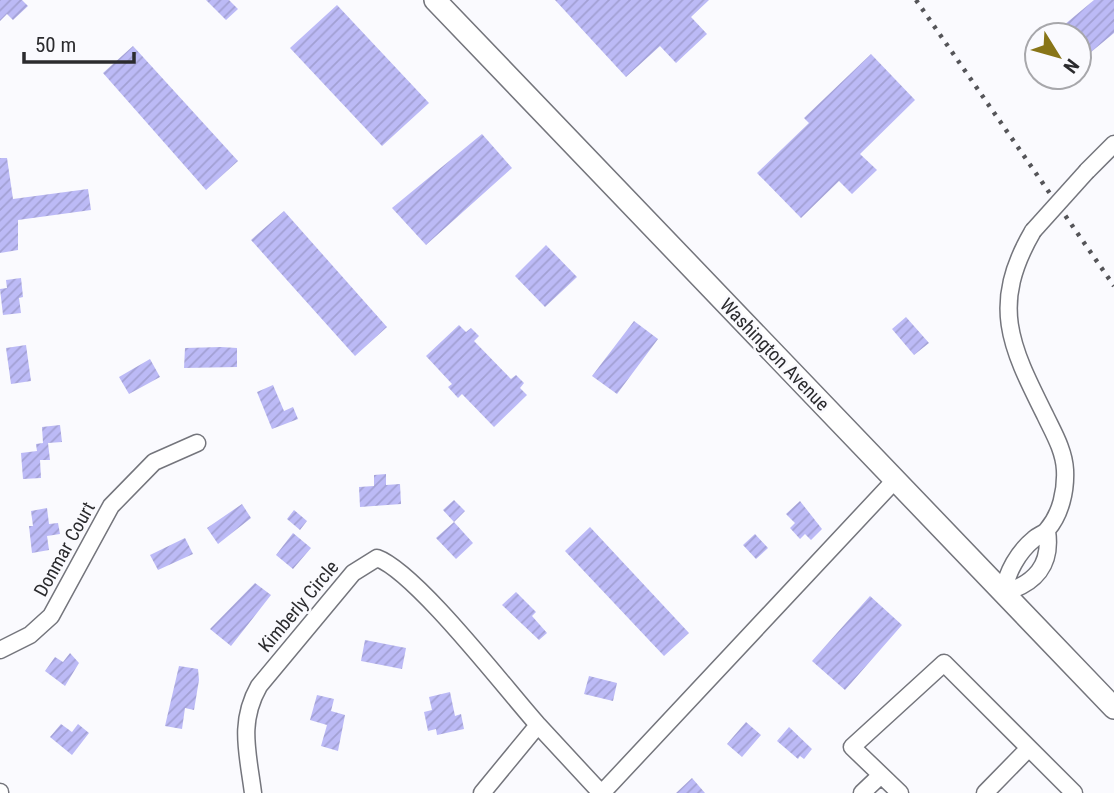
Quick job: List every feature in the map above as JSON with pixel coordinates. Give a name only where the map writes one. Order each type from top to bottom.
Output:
[{"type":"main road","name":"Washington Avenue","points":[[435,0],[1114,708]]},
{"type":"street","points":[[1003,593],[1010,568],[1029,544],[1046,531],[1062,501],[1065,466],[1059,444],[1019,363],[1011,336],[1008,306],[1010,279],[1033,231],[1114,144]]},
{"type":"street","name":"Donmar Court","points":[[0,650],[30,635],[51,616],[111,506],[128,488],[154,461],[197,443]]},
{"type":"street","name":"Kimberly Circle","points":[[253,793],[244,723],[248,704],[259,686],[353,573],[377,558],[389,562],[417,588],[602,793],[896,479]]},
{"type":"street","points":[[1003,593],[1017,589],[1036,577],[1046,560],[1046,531]]},
{"type":"street","points":[[900,793],[852,747],[944,663],[1074,793]]},
{"type":"street","points":[[482,793],[538,725]]},
{"type":"street","points":[[995,790],[1029,748]]},
{"type":"street","points":[[862,793],[881,775]]},
{"type":"building","points":[[0,0],[22,0],[28,6],[13,20],[7,14],[0,21]]},
{"type":"building","points":[[206,0],[229,0],[238,9],[226,20]]},
{"type":"building","points":[[555,0],[709,0],[691,17],[707,34],[676,63],[660,46],[626,77]]},
{"type":"building","points":[[1094,0],[1114,0],[1114,33],[1093,50],[1093,21],[1069,21]]},
{"type":"building","points":[[337,5],[429,103],[382,146],[290,48]]},
{"type":"building","points":[[133,46],[238,161],[206,190],[103,73]]},
{"type":"building","points":[[871,54],[915,100],[860,154],[877,170],[852,194],[839,181],[801,218],[757,173],[809,123],[804,118]]},
{"type":"building","points":[[482,134],[512,168],[426,245],[392,208]]},
{"type":"building","points":[[0,158],[7,158],[13,199],[88,189],[91,210],[18,220],[18,250],[0,253]]},
{"type":"building","points":[[284,211],[387,327],[355,356],[251,240]]},
{"type":"building","points":[[546,245],[577,277],[545,307],[515,276]]},
{"type":"building","points":[[21,278],[21,313],[3,315],[0,289],[7,288],[6,280]]},
{"type":"building","points":[[906,317],[929,343],[914,355],[892,329]]},
{"type":"building","points":[[634,321],[658,339],[617,394],[592,376]]},
{"type":"building","points":[[459,325],[466,332],[471,328],[479,336],[474,341],[511,379],[516,375],[524,383],[520,388],[527,395],[494,427],[462,394],[458,398],[448,387],[452,384],[426,356]]},
{"type":"building","points":[[26,345],[31,381],[11,384],[6,348]]},
{"type":"building","points":[[185,348],[237,348],[237,367],[184,368]]},
{"type":"building","points":[[150,359],[160,377],[129,394],[119,377]]},
{"type":"building","points":[[273,385],[284,411],[293,407],[298,419],[272,429],[257,392]]},
{"type":"building","points":[[60,425],[62,442],[48,443],[50,460],[40,460],[41,478],[23,479],[21,453],[37,451],[36,444],[43,443],[42,427]]},
{"type":"building","points":[[386,474],[386,485],[400,484],[401,504],[360,507],[359,487],[374,486],[374,475]]},
{"type":"building","points":[[454,500],[465,511],[454,522],[443,510]]},
{"type":"building","points":[[800,501],[822,529],[811,540],[805,534],[800,539],[790,528],[795,523],[786,514]]},
{"type":"building","points":[[242,504],[251,518],[218,544],[207,528]]},
{"type":"building","points":[[47,508],[49,524],[58,523],[60,534],[47,536],[49,550],[32,553],[29,526],[33,526],[31,511]]},
{"type":"building","points":[[294,510],[307,521],[300,530],[287,519]]},
{"type":"building","points":[[454,522],[473,543],[456,559],[436,538]]},
{"type":"building","points":[[590,527],[689,633],[664,656],[565,551]]},
{"type":"building","points":[[293,533],[311,548],[293,569],[276,555]]},
{"type":"building","points":[[755,534],[768,548],[756,559],[743,545]]},
{"type":"building","points":[[185,538],[193,554],[158,570],[150,555]]},
{"type":"building","points":[[255,583],[271,595],[231,646],[210,629]]},
{"type":"building","points":[[516,592],[536,612],[532,616],[547,633],[539,640],[502,605]]},
{"type":"building","points":[[870,596],[902,625],[845,690],[812,661]]},
{"type":"building","points":[[365,640],[406,648],[402,669],[361,661]]},
{"type":"building","points":[[70,653],[79,663],[65,686],[45,671],[55,657],[63,662]]},
{"type":"building","points":[[179,666],[198,669],[199,680],[194,710],[185,708],[182,729],[165,726]]},
{"type":"building","points":[[589,676],[617,683],[613,701],[584,694]]},
{"type":"building","points":[[450,692],[455,716],[461,714],[464,729],[437,735],[436,729],[428,731],[424,712],[432,710],[429,697]]},
{"type":"building","points":[[317,695],[334,699],[331,711],[345,715],[338,751],[321,746],[327,725],[310,720]]},
{"type":"building","points":[[746,722],[761,735],[742,757],[727,744]]},
{"type":"building","points":[[61,724],[72,732],[78,724],[89,733],[72,755],[50,737]]},
{"type":"building","points":[[789,727],[812,749],[804,759],[800,756],[798,759],[777,741]]},
{"type":"building","points":[[692,778],[705,793],[676,793]]},
{"type":"railway","points":[[916,0],[1114,286]]}]
